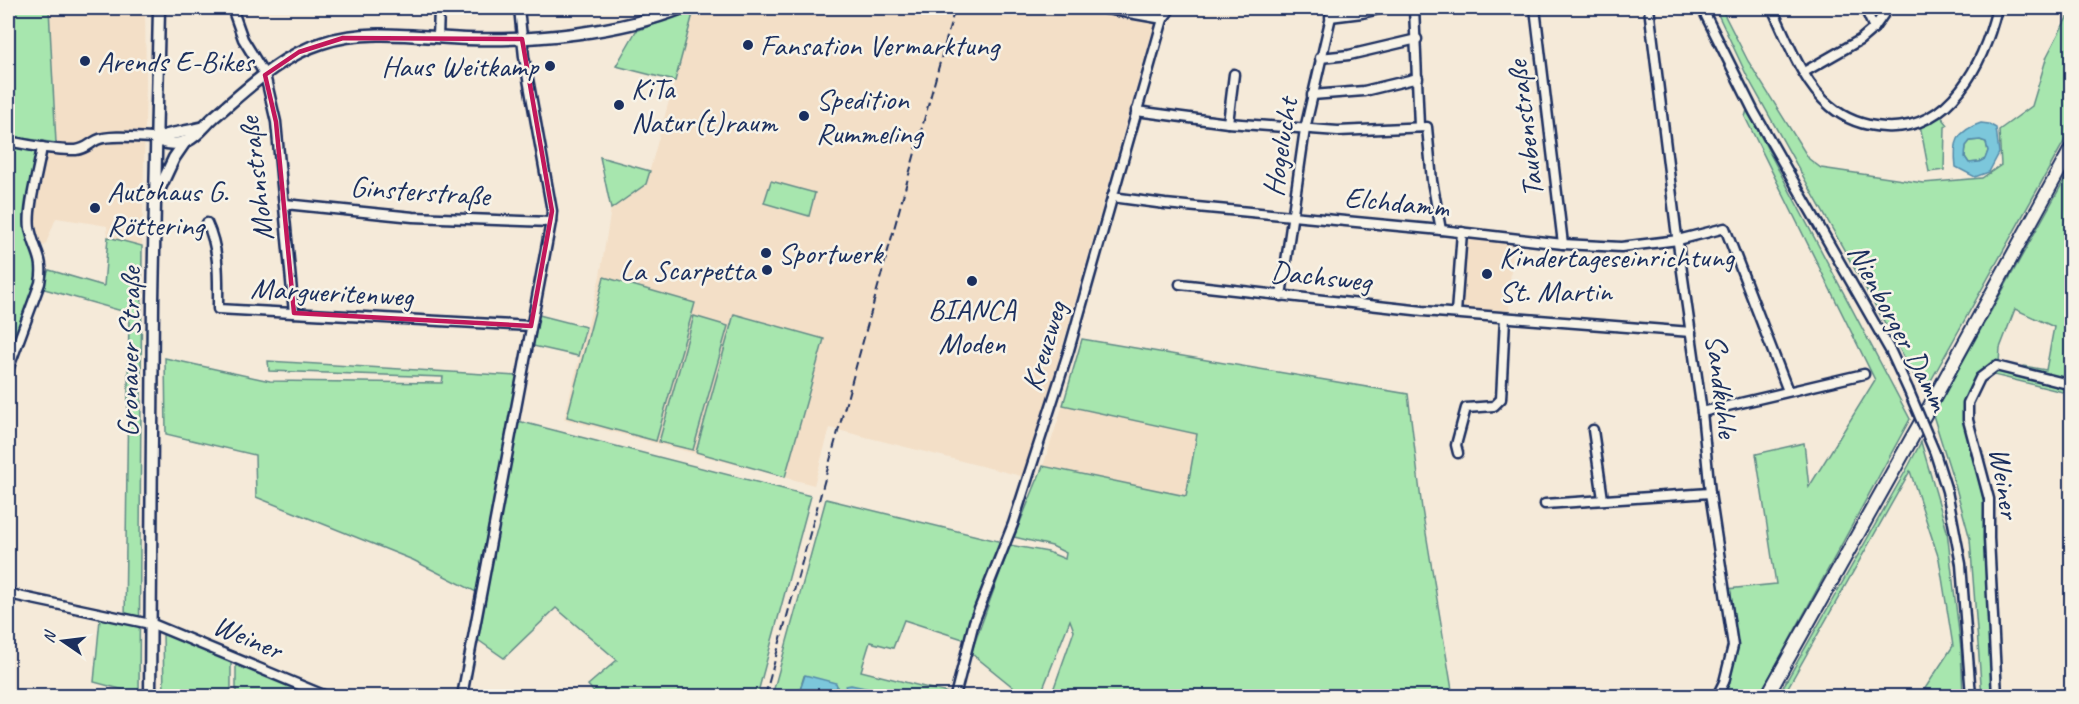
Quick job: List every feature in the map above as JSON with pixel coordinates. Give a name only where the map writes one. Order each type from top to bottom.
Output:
[{"type":"highway","points":[[1767,696],[2072,147]]},
{"type":"main road","name":"Gronauer Straße","points":[[150,696],[153,309],[159,8]]},
{"type":"main road","points":[[202,128],[184,133],[166,134],[157,138],[163,143],[185,141],[198,134],[202,128],[265,75],[299,52],[330,40],[368,36],[522,39],[627,24],[682,8]]},
{"type":"main road","points":[[156,196],[174,158],[185,141]]},
{"type":"street","name":"Mohnstraße","points":[[232,8],[243,39],[265,75],[276,122],[294,313]]},
{"type":"street","points":[[438,38],[439,8]]},
{"type":"street","points":[[462,696],[552,211],[522,39],[519,8]]},
{"type":"street","points":[[1101,8],[1163,20]]},
{"type":"street","name":"Kreuzweg","points":[[955,696],[974,622],[1013,524],[1069,350],[1163,20],[1171,8]]},
{"type":"street","name":"Hogelucht","points":[[1281,296],[1305,129],[1333,8]]},
{"type":"street","points":[[1330,17],[1384,8]]},
{"type":"street","points":[[1414,8],[1419,126]]},
{"type":"street","name":"Taubenstraße","points":[[1535,8],[1563,244]]},
{"type":"street","name":"Sandkuhle","points":[[1649,8],[1702,412],[1710,493],[1733,646],[1724,682],[1717,696]]},
{"type":"street","name":"Nienborger Damm","points":[[1702,8],[1754,112],[1891,352],[1935,453],[1947,491],[1961,564],[1971,696]]},
{"type":"street","points":[[1772,8],[1812,86],[1829,105],[1848,118],[1872,126],[1897,128],[1918,122],[1945,107],[1958,94],[1979,62],[1997,8]]},
{"type":"street","points":[[1865,8],[1874,28]]},
{"type":"street","points":[[1804,72],[1860,40],[1874,28],[1888,8]]},
{"type":"street","points":[[1320,58],[1349,55],[1417,39]]},
{"type":"street","points":[[1228,123],[1234,74]]},
{"type":"street","points":[[1312,94],[1364,91],[1418,78]]},
{"type":"street","points":[[1136,111],[1228,123],[1305,129],[1367,131],[1427,127],[1432,181],[1441,230]]},
{"type":"street","points":[[8,141],[79,150],[88,147],[96,140],[107,138],[157,138]]},
{"type":"street","points":[[8,370],[43,271],[42,260],[30,227],[30,212],[42,147]]},
{"type":"street","name":"Elchdamm","points":[[1112,197],[1563,244],[1621,246],[1678,240],[1725,228],[1788,391]]},
{"type":"street","name":"Ginsterstraße","points":[[285,204],[413,217],[551,222]]},
{"type":"street","name":"Margueritenweg","points":[[207,223],[215,240],[218,259],[218,309],[531,326]]},
{"type":"street","points":[[1456,313],[1462,232]]},
{"type":"street","name":"Dachsweg","points":[[1180,284],[1505,318],[1691,332]]},
{"type":"street","points":[[1458,453],[1456,445],[1466,408],[1494,406],[1501,399],[1505,318]]},
{"type":"street","name":"Weiner","points":[[1997,696],[1989,499],[1968,420],[1968,403],[1980,378],[1996,366],[2072,385]]},
{"type":"street","points":[[1702,412],[1863,374]]},
{"type":"street","points":[[1593,430],[1603,499]]},
{"type":"street","points":[[1545,504],[1710,493]]},
{"type":"street","name":"Weiner","points":[[8,592],[151,624],[326,696]]},
{"type":"highlighted area","points":[[343,38],[522,39],[552,211],[531,326],[294,313],[276,122],[265,75],[299,52]]},
{"type":"shaded area","points":[[49,8],[145,8],[146,83],[142,246],[108,237],[107,226],[83,222],[56,218],[45,246],[42,245],[36,230],[35,216],[46,157],[57,151]]},
{"type":"shaded area","points":[[701,8],[1166,8],[1151,36],[1025,477],[830,428],[814,485],[564,419],[600,276],[611,209],[646,184],[694,10]]},
{"type":"shaded area","name":"Kindertageseinrichtung St. Martin","points":[[1472,238],[1512,242],[1509,313],[1467,310],[1462,305],[1465,244]]},
{"type":"shaded area","points":[[1063,405],[1198,434],[1186,496],[1043,466]]},
{"type":"green space","points":[[8,8],[49,8],[56,143],[8,136]]},
{"type":"green space","points":[[1715,8],[1721,8],[1748,61],[1809,159],[1821,168],[1923,183],[1982,178],[2001,165],[1999,130],[2032,106],[2047,56],[2071,10],[2071,129],[1924,393],[1747,76]]},
{"type":"green space","points":[[694,10],[675,81],[616,66],[636,31]]},
{"type":"green space","points":[[1747,110],[1910,419],[1759,696],[1723,696],[1735,656],[1734,631],[1727,589],[1776,584],[1756,454],[1804,443],[1809,487],[1875,380],[1745,117]]},
{"type":"green space","points":[[1940,115],[1948,125],[1945,127],[1944,170],[1929,172],[1920,125]]},
{"type":"green space","points":[[1970,141],[1986,142],[1988,151],[1985,160],[1969,163],[1965,157],[1966,146]]},
{"type":"green space","points":[[8,145],[36,151],[26,214],[26,230],[38,266],[34,287],[8,356]]},
{"type":"green space","points":[[600,157],[650,171],[646,184],[611,209]]},
{"type":"green space","points":[[2071,168],[2071,394],[1994,375],[1998,369],[2017,374],[2024,366],[2046,370],[2054,327],[2015,309],[2000,348],[1999,363],[1983,369],[1967,392],[1963,410],[1986,511],[1993,696],[1982,696],[1970,539],[1932,412],[1962,363]]},
{"type":"green space","points":[[771,181],[815,193],[809,216],[764,203]]},
{"type":"green space","points":[[108,237],[142,246],[139,694],[94,682],[100,619],[125,622],[129,313],[41,288],[49,270],[104,286]]},
{"type":"green space","points":[[604,277],[695,303],[656,441],[567,417]]},
{"type":"green space","points":[[734,314],[824,339],[785,477],[696,452]]},
{"type":"green space","points":[[539,315],[586,327],[578,356],[533,346]]},
{"type":"green space","points":[[694,316],[728,326],[693,450],[659,442]]},
{"type":"green space","points":[[1082,339],[1408,394],[1422,509],[1453,696],[1051,696],[1074,631],[1070,620],[1040,696],[1024,696],[971,653],[1010,545],[1048,552],[1065,559],[1066,553],[1052,546],[1014,537],[1043,466],[1186,496],[1197,434],[1063,405]]},
{"type":"green space","points":[[165,358],[270,381],[442,383],[443,377],[269,371],[268,361],[517,376],[476,592],[413,560],[256,497],[255,455],[166,434]]},
{"type":"green space","points":[[518,421],[811,496],[757,696],[597,696],[588,685],[617,660],[556,608],[504,658],[478,640]]},
{"type":"green space","points":[[1921,442],[1947,531],[1961,649],[1963,696],[1920,696],[1953,646],[1939,559],[1910,471],[1783,696],[1778,696],[1909,465]]},
{"type":"green space","points":[[826,499],[1002,542],[970,617],[966,640],[904,620],[893,648],[870,642],[861,671],[952,694],[951,696],[834,696],[837,686],[804,676],[798,696],[772,696]]},
{"type":"green space","points":[[163,632],[231,660],[231,696],[164,696]]},
{"type":"green space","points":[[236,663],[317,696],[236,696]]},
{"type":"water","points":[[1981,123],[1996,128],[1999,153],[1989,172],[1975,177],[1956,167],[1955,159],[1958,139],[1961,134]],"holes":[[[1970,141],[1986,142],[1988,151],[1985,159],[1969,163],[1965,157],[1966,146]]]},
{"type":"water","points":[[805,675],[836,683],[834,696],[798,696]]},
{"type":"water","points":[[851,685],[902,696],[840,696],[846,686]]},
{"type":"railway","points":[[765,696],[955,8]]},
{"type":"place","name":"Fansation Vermarktung","points":[[748,45]]},
{"type":"place","name":"Arends E-Bikes","points":[[85,61]]},
{"type":"place","name":"Haus Weitkamp","points":[[550,66]]},
{"type":"place","name":"KiTa Natur(t)raum","points":[[619,105]]},
{"type":"place","name":"Spedition Rummeling","points":[[804,116]]},
{"type":"place","name":"Autohaus G. Röttering","points":[[95,208]]},
{"type":"place","name":"Sportwerk","points":[[766,253]]},
{"type":"place","name":"La Scarpetta","points":[[767,270]]},
{"type":"place","name":"Kindertageseinrichtung St. Martin","points":[[1487,274]]},
{"type":"place","name":"BIANCA Moden","points":[[972,281]]}]
